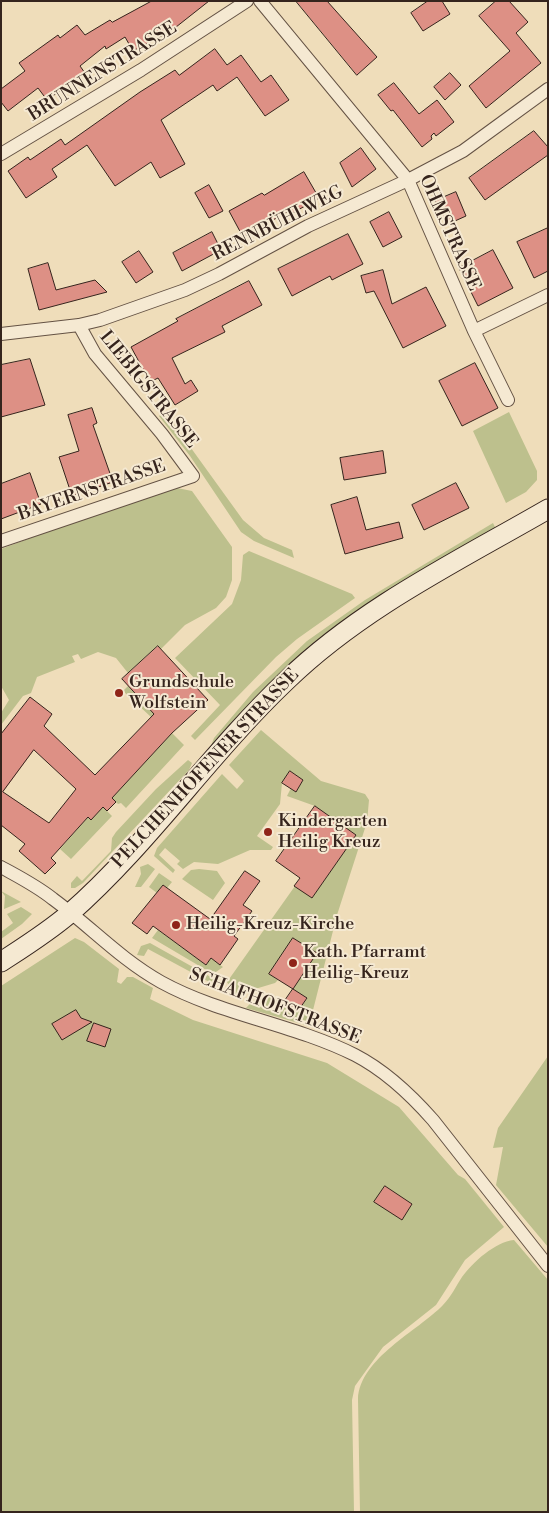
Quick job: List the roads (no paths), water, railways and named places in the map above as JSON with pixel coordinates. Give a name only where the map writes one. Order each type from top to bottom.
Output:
[{"type":"main road","name":"PELCHENHOFENER STRASSE","points":[[1,962],[70,913],[134,848],[250,719],[310,659],[344,632],[418,584],[548,509]]},
{"type":"street","name":"BRUNNENSTRASSE","points":[[1,154],[141,70],[247,1]]},
{"type":"street","name":"OHMSTRASSE","points":[[260,1],[408,180],[474,331],[508,400]]},
{"type":"street","name":"RENNBÜHLWEG","points":[[1,334],[79,325],[124,313],[185,290],[219,274],[308,226],[408,180],[469,147],[548,89]]},
{"type":"street","points":[[474,331],[548,295]]},
{"type":"street","name":"LIEBIGSTRASSE","points":[[79,325],[95,354],[162,434],[193,476]]},
{"type":"street","name":"BAYERNSTRASSE","points":[[1,541],[193,476]]},
{"type":"street","name":"SCHAFHOFSTRASSE","points":[[1,867],[42,891],[106,944],[162,982],[206,1001],[356,1055],[386,1075],[415,1100],[433,1120],[548,1266]]},
{"type":"place","name":"Grundschule Wolfstein","points":[[119,693]]},
{"type":"place","name":"Kindergarten Heilig Kreuz","points":[[268,832]]},
{"type":"place","name":"Heilig-Kreuz-Kirche","points":[[176,925]]},
{"type":"place","name":"Kath. Pfarramt Heilig-Kreuz","points":[[293,963]]}]
